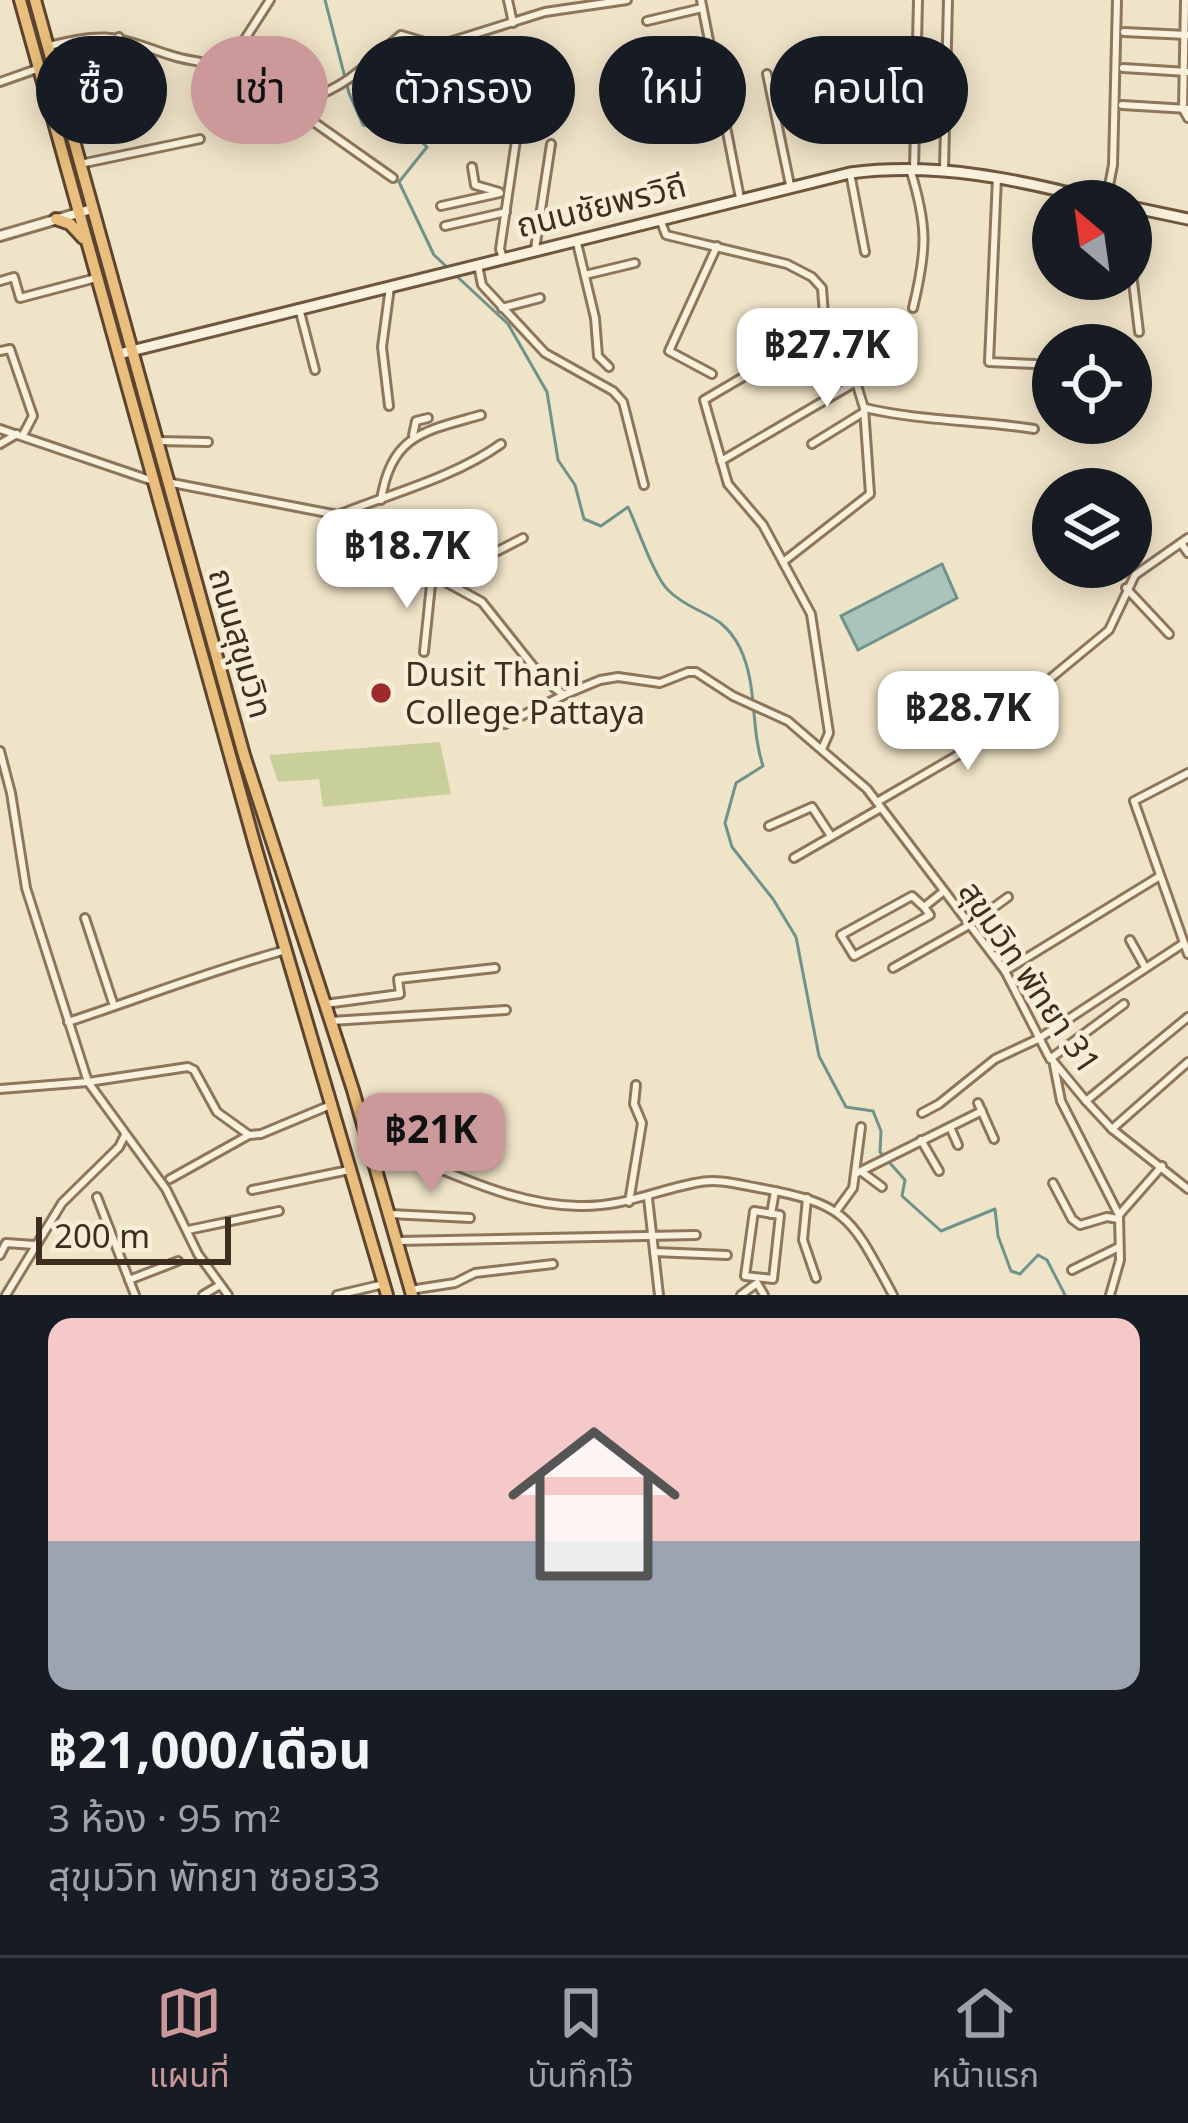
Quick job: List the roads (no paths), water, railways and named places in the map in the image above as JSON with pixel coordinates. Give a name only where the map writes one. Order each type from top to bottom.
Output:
[{"type":"highway","name":"ถนนสุขุมวิท","points":[[20,0],[36,42]]},
{"type":"highway","name":"ถนนสุขุมวิท","points":[[35,0],[44,36]]},
{"type":"highway","name":"ถนนสุขุมวิท","points":[[63,144],[96,278],[157,441],[244,755],[326,1004],[411,1293]]},
{"type":"highway","name":"ถนนสุขุมวิท","points":[[74,144],[153,482],[386,1289]]},
{"type":"highway","points":[[56,220],[70,224],[86,241]]},
{"type":"highway","points":[[265,880],[271,871],[285,875]]},
{"type":"main road","name":"ถนนชัยพรวิถี","points":[[124,353],[850,172],[944,169],[1032,183]]},
{"type":"main road","points":[[1152,211],[1188,219]]},
{"type":"street","points":[[246,36],[270,0]]},
{"type":"street","points":[[508,0],[513,23]]},
{"type":"street","points":[[328,90],[401,35],[446,44],[567,7],[627,0]]},
{"type":"street","points":[[913,308],[926,256],[923,210],[912,169],[918,0]]},
{"type":"street","points":[[944,169],[948,0]]},
{"type":"street","points":[[1109,180],[1117,0]]},
{"type":"street","points":[[1122,105],[1186,112],[1185,0]]},
{"type":"street","points":[[647,21],[701,4],[740,198]]},
{"type":"street","points":[[1124,32],[1186,35]]},
{"type":"street","points":[[1123,68],[1186,72]]},
{"type":"street","points":[[0,82],[36,69]]},
{"type":"street","points":[[767,74],[790,185]]},
{"type":"street","points":[[328,132],[394,178]]},
{"type":"street","points":[[80,165],[191,141]]},
{"type":"street","points":[[503,258],[504,194],[515,144]]},
{"type":"street","points":[[535,249],[551,144]]},
{"type":"street","points":[[472,167],[475,185],[504,194]]},
{"type":"street","points":[[850,172],[865,252]]},
{"type":"street","points":[[1002,176],[989,362],[1032,364]]},
{"type":"street","points":[[441,206],[504,194]]},
{"type":"street","points":[[0,236],[92,209]]},
{"type":"street","points":[[445,226],[506,212]]},
{"type":"street","points":[[659,219],[666,235],[787,264],[812,277],[824,293],[825,329],[856,382],[864,410],[870,494],[783,562]]},
{"type":"street","points":[[577,239],[598,356],[609,367]]},
{"type":"street","points":[[712,374],[669,351],[717,246]]},
{"type":"street","points":[[585,275],[635,263]]},
{"type":"street","points":[[478,265],[482,285],[544,353],[614,391],[623,402],[644,485]]},
{"type":"street","points":[[0,281],[14,277],[20,298],[96,278]]},
{"type":"street","points":[[389,406],[382,347],[390,287]]},
{"type":"street","points":[[502,308],[540,298]]},
{"type":"street","points":[[299,308],[315,370]]},
{"type":"street","points":[[822,749],[829,733],[811,614],[763,525],[728,484],[704,400],[825,329]]},
{"type":"street","points":[[0,351],[10,349],[33,416],[20,434],[0,444]]},
{"type":"street","points":[[721,461],[856,382]]},
{"type":"street","points":[[812,443],[864,410],[1032,429]]},
{"type":"street","points":[[413,435],[481,415]]},
{"type":"street","points":[[381,500],[386,472],[413,435],[416,422],[428,418]]},
{"type":"street","points":[[0,429],[153,482]]},
{"type":"street","points":[[157,441],[208,442]]},
{"type":"street","points":[[338,515],[484,456],[501,444]]},
{"type":"street","points":[[168,482],[338,515],[482,602],[544,680],[564,695]]},
{"type":"street","points":[[451,585],[480,560],[524,538]]},
{"type":"street","points":[[1152,563],[1184,541],[1188,553]]},
{"type":"street","points":[[424,652],[432,575]]},
{"type":"street","points":[[1034,692],[1109,630],[1126,588],[1168,634]]},
{"type":"street","name":"สุขุมวิท พัทยา 31","points":[[505,724],[600,680],[618,677],[659,683],[688,672],[765,708],[822,749],[879,805],[1005,971],[1052,1061],[1112,1129],[1188,1189]]},
{"type":"street","points":[[794,858],[1039,708]]},
{"type":"street","points":[[0,751],[26,888],[88,1082],[166,1189],[198,1254],[228,1295]]},
{"type":"street","points":[[1188,773],[1134,801],[1188,954]]},
{"type":"street","points":[[769,826],[812,807],[831,836]]},
{"type":"street","points":[[1005,971],[1160,876]]},
{"type":"street","points":[[924,907],[944,891]]},
{"type":"street","points":[[912,896],[924,907],[930,915],[854,956],[841,935],[912,896]]},
{"type":"street","points":[[893,968],[1008,897]]},
{"type":"street","points":[[85,918],[114,1007]]},
{"type":"street","points":[[1130,940],[1145,967]]},
{"type":"street","points":[[922,1112],[940,1104],[995,1059],[1038,1039],[1184,943]]},
{"type":"street","points":[[68,1022],[199,974],[286,950]]},
{"type":"street","points":[[326,1004],[400,994],[398,979],[495,968]]},
{"type":"street","points":[[1110,1295],[1120,1260],[1119,1217],[1061,1101],[1052,1061],[1124,1004]]},
{"type":"street","points":[[331,1021],[506,1010]]},
{"type":"street","points":[[1086,1101],[1188,1017]]},
{"type":"street","points":[[1112,1129],[1188,1062]]},
{"type":"street","points":[[0,1089],[188,1067],[217,1112],[249,1135]]},
{"type":"street","points":[[629,1202],[642,1124],[634,1103],[637,1084]]},
{"type":"street","points":[[170,1179],[249,1135],[333,1104]]},
{"type":"street","points":[[860,1172],[980,1107],[994,1139]]},
{"type":"street","points":[[837,1210],[860,1172],[861,1126]]},
{"type":"street","points":[[950,1127],[958,1145]]},
{"type":"street","points":[[4,1294],[62,1203],[119,1147],[125,1135]]},
{"type":"street","points":[[921,1140],[939,1172]]},
{"type":"street","points":[[368,1142],[433,1163],[480,1185],[576,1206],[629,1202],[718,1180],[807,1198],[837,1210],[865,1242],[892,1293],[881,1295]]},
{"type":"street","points":[[1053,1183],[1079,1225],[1119,1217],[1162,1166]]},
{"type":"street","points":[[252,1190],[352,1170]]},
{"type":"street","points":[[860,1172],[882,1186]]},
{"type":"street","points":[[771,1214],[776,1191]]},
{"type":"street","points":[[97,1197],[135,1295]]},
{"type":"street","points":[[648,1198],[659,1295]]},
{"type":"street","points":[[807,1198],[803,1240],[816,1278]]},
{"type":"street","points":[[188,1230],[279,1211]]},
{"type":"street","points":[[754,1211],[771,1214],[781,1215],[773,1279],[745,1276],[754,1211]]},
{"type":"street","points":[[389,1214],[470,1218]]},
{"type":"street","points":[[397,1241],[696,1235]]},
{"type":"street","points":[[0,1255],[6,1244],[35,1245]]},
{"type":"street","points":[[1072,1270],[1119,1247]]},
{"type":"street","points":[[654,1252],[727,1255]]},
{"type":"street","points":[[129,1280],[178,1261]]},
{"type":"street","points":[[411,1293],[475,1273],[554,1264]]},
{"type":"street","points":[[741,1295],[757,1283],[764,1295]]},
{"type":"street","points":[[203,1295],[220,1285]]},
{"type":"street","points":[[337,1295],[386,1289]]},
{"type":"water","points":[[942,564],[957,598],[858,650],[841,616]]},
{"type":"waterway","points":[[325,0],[349,93],[363,125],[418,139],[427,147],[399,182],[434,255],[508,324],[547,392],[558,460],[575,485],[584,519],[601,526],[628,507],[663,584],[725,627],[740,648],[763,766],[736,783],[725,823],[732,847],[796,937],[819,1056],[846,1107],[873,1111],[881,1131],[880,1152],[905,1180],[902,1196],[941,1231],[995,1209],[998,1236],[1011,1271],[1020,1274],[1038,1255],[1047,1260],[1065,1295]]},
{"type":"place","name":"Dusit Thani College Pattaya","points":[[381,693]]}]
